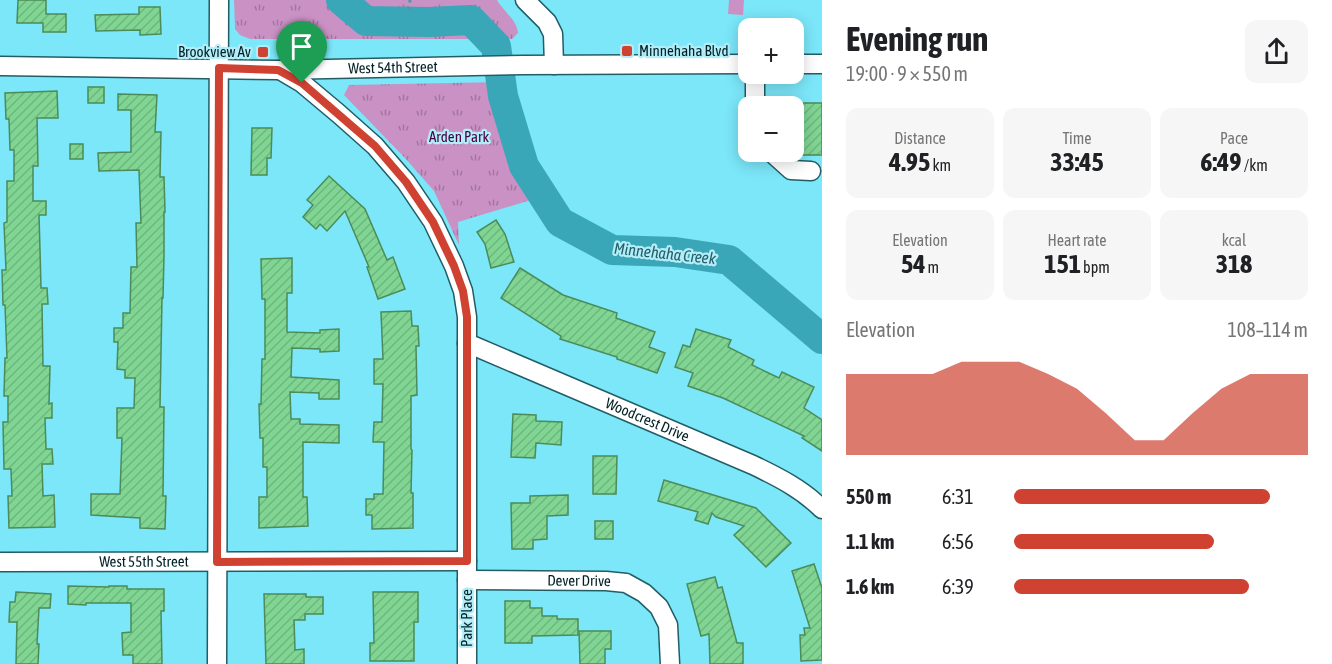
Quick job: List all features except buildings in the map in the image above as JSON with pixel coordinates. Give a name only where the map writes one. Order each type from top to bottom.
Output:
[{"type":"street","points":[[217,664],[219,0]]},
{"type":"street","points":[[525,0],[547,22],[553,34],[554,65]]},
{"type":"street","name":"West 54th Street","points":[[0,66],[278,70],[523,65],[738,64]]},
{"type":"street","points":[[804,64],[822,64]]},
{"type":"street","name":"Park Place","points":[[278,70],[302,83],[339,114],[375,146],[406,182],[433,222],[463,291],[467,317],[467,664]]},
{"type":"street","points":[[782,162],[791,170],[811,171]]},
{"type":"street","name":"Woodcrest Drive","points":[[467,343],[753,465],[784,480],[822,509]]},
{"type":"street","name":"West 55th Street","points":[[0,562],[467,561]]},
{"type":"street","name":"Dever Drive","points":[[467,580],[626,583],[644,593],[659,607],[668,625],[670,664]]},
{"type":"path","points":[[409,10],[410,0]]},
{"type":"green space","points":[[234,0],[497,0],[513,20],[518,33],[512,39],[250,39],[240,35],[235,29]]},
{"type":"green space","points":[[729,0],[744,0],[743,15],[728,14]]},
{"type":"green space","name":"Arden Park","points":[[501,82],[524,166],[544,196],[458,222],[459,245],[434,191],[344,95],[349,85]]},
{"type":"waterway","name":"Minnehaha Creek","points":[[341,0],[366,21],[471,20],[496,46],[503,96],[524,166],[560,222],[612,250],[675,252],[729,260],[822,339]]},
{"type":"place","name":"Minnehaha Blvd","points":[[627,51]]},
{"type":"place","name":"Brookview Av","points":[[263,52]]},
{"type":"route","points":[[219,68],[278,70],[302,83],[375,146],[406,182],[433,222],[463,291],[467,317],[467,561],[217,562],[219,68]]}]
